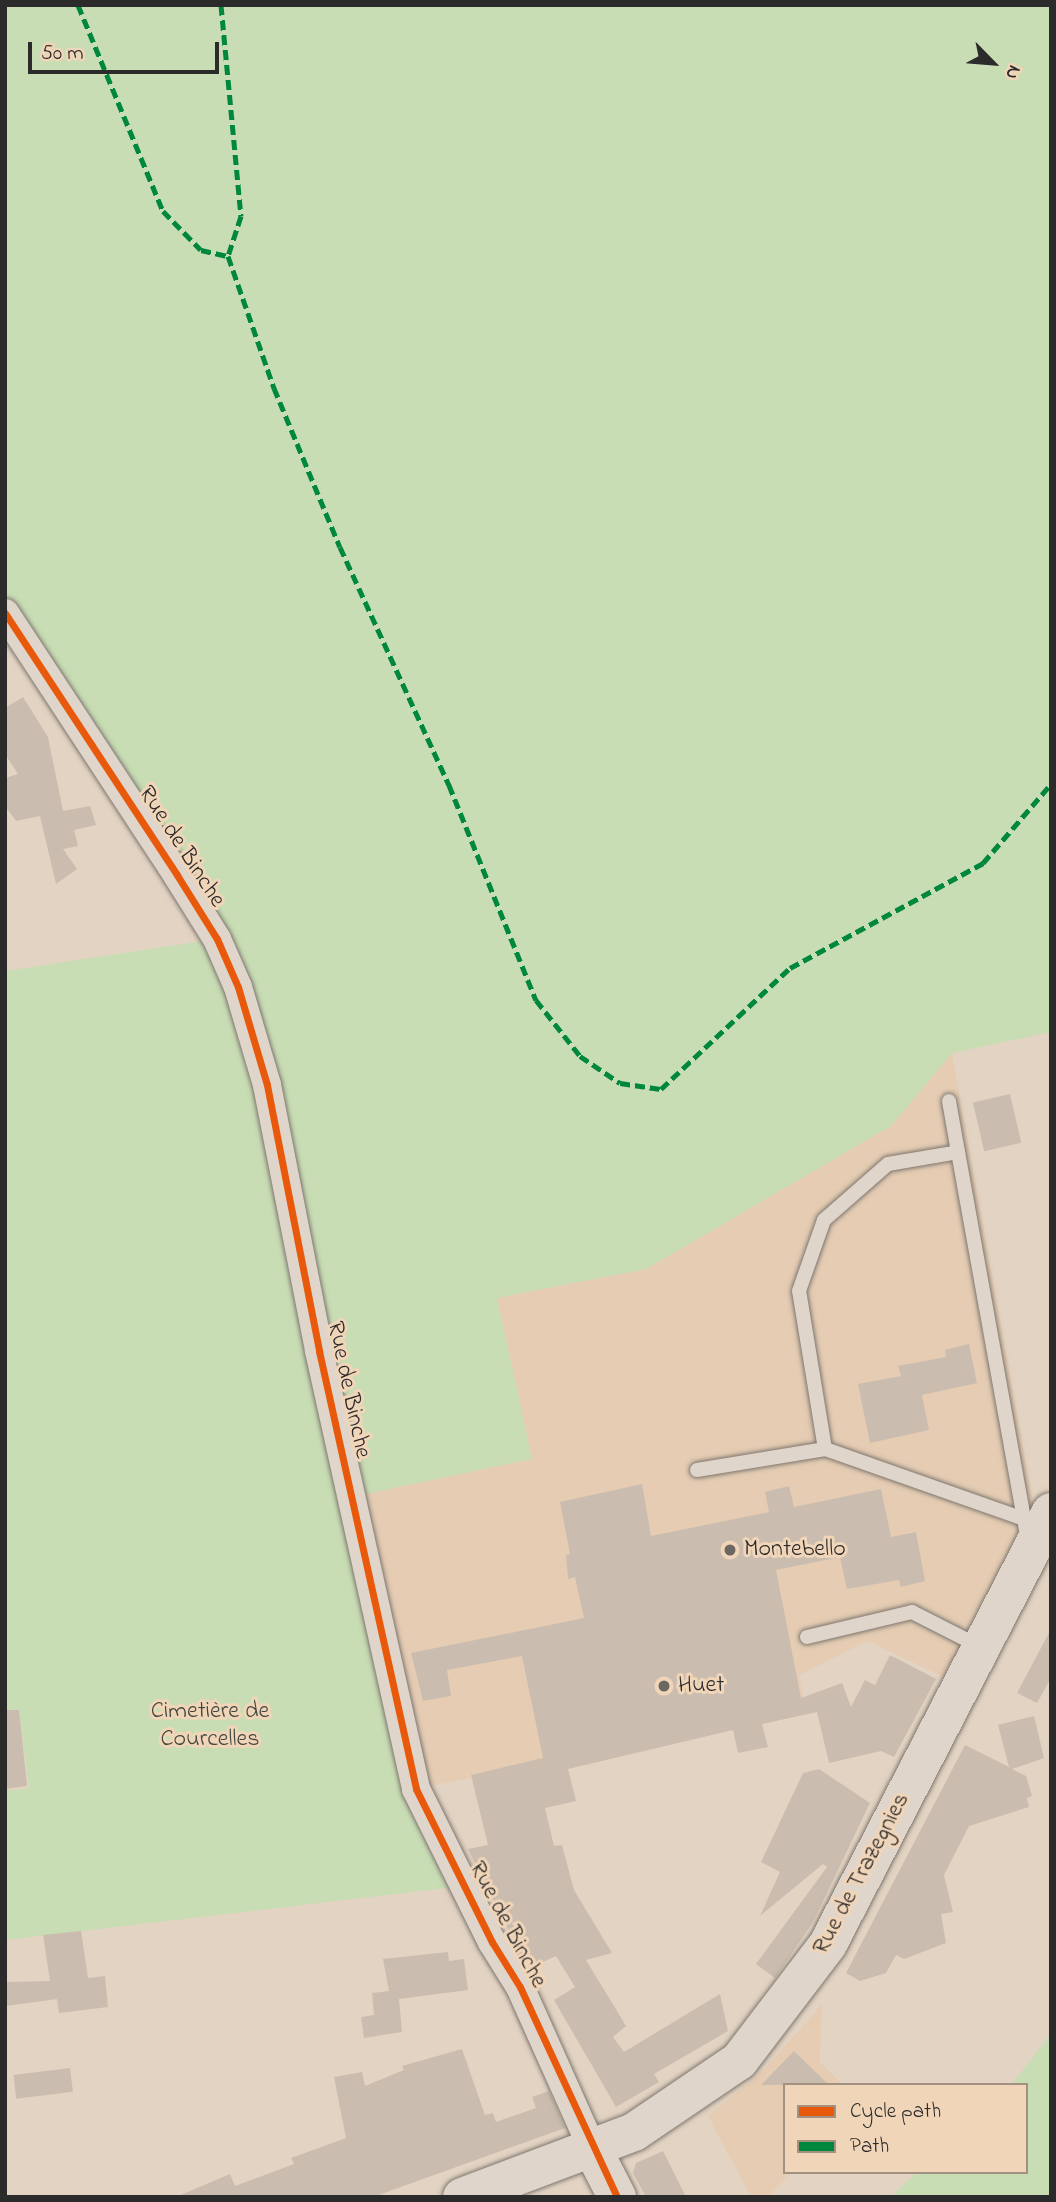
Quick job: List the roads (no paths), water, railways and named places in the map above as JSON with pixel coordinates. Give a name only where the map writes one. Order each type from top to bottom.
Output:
[{"type":"main road","name":"Rue de Trazegnies","points":[[462,2197],[593,2150],[634,2132],[738,2061],[828,1944],[981,1646],[1035,1528]]},
{"type":"main road","name":"Rue de Binche","points":[[593,2150],[617,2197]]},
{"type":"street","name":"Rue de Binche","points":[[5,613],[184,885],[217,939],[238,987],[267,1085],[319,1350],[416,1789],[492,1942],[520,1987],[593,2150]]},
{"type":"lane","points":[[949,1101],[1035,1528]]},
{"type":"lane","points":[[825,1449],[799,1291],[824,1220],[888,1164],[958,1152]]},
{"type":"lane","points":[[697,1470],[825,1449],[1035,1528]]},
{"type":"lane","points":[[807,1637],[912,1612],[981,1646]]},
{"type":"place","name":"Montebello","points":[[730,1550]]},
{"type":"place","name":"Huet","points":[[664,1686]]},
{"type":"park label","name":"Cimetière de Courcelles","points":[[210,1726]]}]
